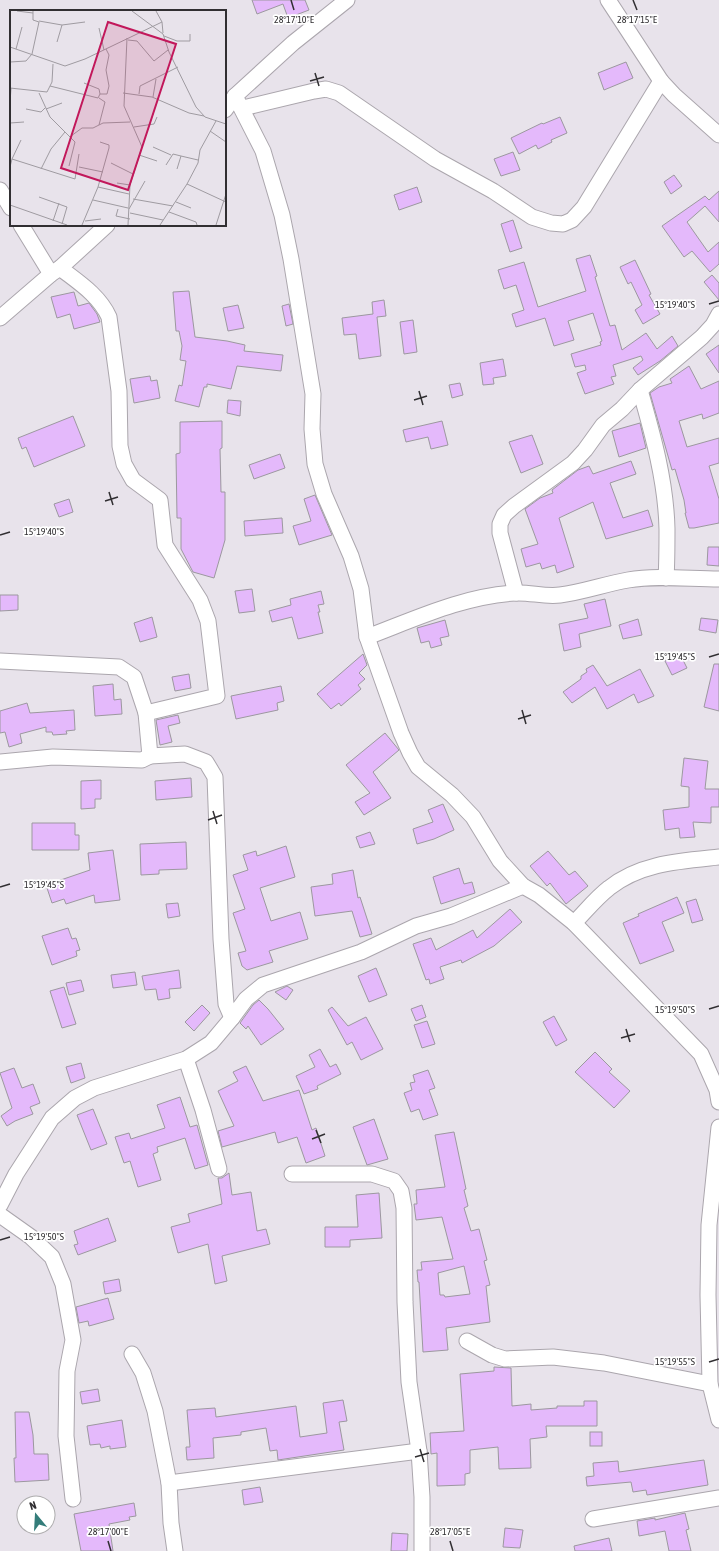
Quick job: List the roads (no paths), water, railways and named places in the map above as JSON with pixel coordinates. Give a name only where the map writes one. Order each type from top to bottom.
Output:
[{"type":"street","points":[[226,109],[239,102],[293,43],[348,0]]},
{"type":"street","points":[[608,0],[661,81],[674,95],[719,135]]},
{"type":"street","points":[[239,102],[326,89],[339,93],[435,159],[493,191],[532,218],[551,223],[563,224],[572,220],[584,207],[661,81]]},
{"type":"street","points":[[239,102],[263,151],[282,215],[291,259],[313,394],[312,429],[315,464],[324,494],[351,556],[361,588],[367,637],[401,733],[410,753],[418,767],[452,795],[473,817],[500,861],[523,886],[539,896],[574,923],[701,1054],[717,1090],[719,1102]]},
{"type":"street","points":[[0,190],[10,206]]},
{"type":"street","points":[[22,226],[55,271],[98,299],[107,312],[119,391],[120,446],[124,464],[133,480],[160,500],[165,545],[200,600],[208,621],[217,696],[146,713]]},
{"type":"street","points":[[0,318],[106,226]]},
{"type":"street","points":[[516,593],[500,533],[500,524],[504,515],[573,463],[585,450],[603,425],[622,409],[640,390],[717,325]]},
{"type":"street","points":[[640,390],[647,412],[661,474],[667,528],[666,578]]},
{"type":"street","points":[[367,637],[463,602],[516,593],[543,596],[561,595],[629,580],[666,578],[719,579]]},
{"type":"street","points":[[0,661],[119,667],[134,677],[146,713],[150,756]]},
{"type":"street","points":[[0,762],[53,758],[142,760],[150,756],[185,754],[206,762],[214,777],[221,939],[226,1004],[232,1018]]},
{"type":"street","points":[[574,923],[607,889],[617,882],[642,870],[669,862],[719,857]]},
{"type":"street","points":[[0,1205],[16,1174],[52,1118],[75,1098],[94,1088],[186,1059],[211,1043],[246,999],[263,985],[361,952],[416,926],[450,916],[523,886]]},
{"type":"street","points":[[186,1059],[203,1110],[219,1169]]},
{"type":"street","points":[[719,1127],[716,1177],[709,1225],[710,1384],[719,1420]]},
{"type":"street","points":[[292,1174],[372,1174],[394,1181],[401,1191],[404,1208],[405,1302],[409,1382],[419,1451],[422,1498],[422,1551]]},
{"type":"street","points":[[0,1214],[31,1237],[52,1258],[63,1284],[73,1340],[68,1371],[66,1436],[72,1499]]},
{"type":"street","points":[[467,1341],[492,1355],[505,1360],[553,1357],[604,1363],[710,1384]]},
{"type":"street","points":[[132,1354],[143,1373],[151,1398],[169,1483],[171,1523],[176,1551]]},
{"type":"street","points":[[169,1483],[419,1451]]},
{"type":"street","points":[[593,1519],[719,1498]]}]
